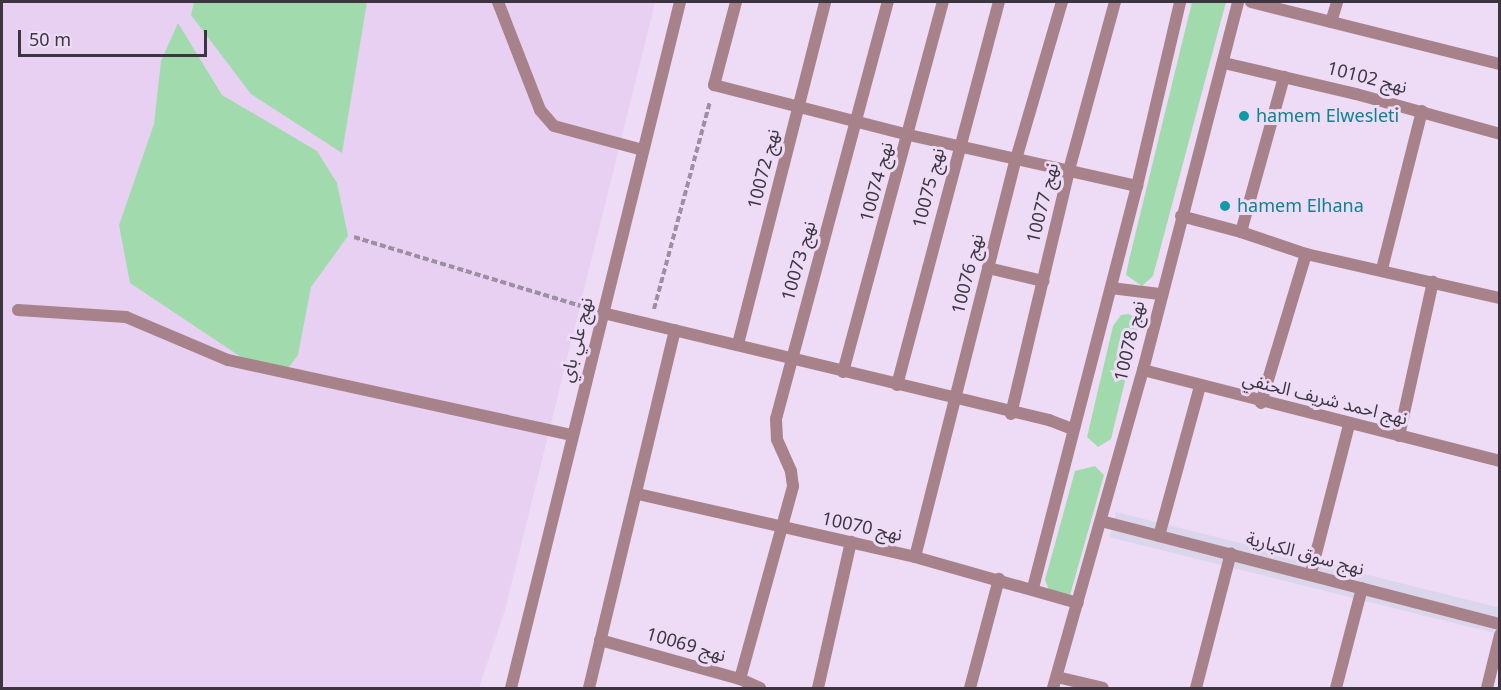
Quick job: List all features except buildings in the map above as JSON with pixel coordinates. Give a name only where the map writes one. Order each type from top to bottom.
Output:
[{"type":"street","points":[[498,2],[540,110],[554,126],[643,150]]},
{"type":"street","name":"نهج علي باي","points":[[511,688],[571,435],[680,2]]},
{"type":"street","points":[[736,2],[714,85],[909,135],[1137,186]]},
{"type":"street","name":"نهج 10072","points":[[738,345],[825,2]]},
{"type":"street","name":"نهج 10073","points":[[740,679],[779,528],[793,486],[791,471],[777,439],[776,419],[790,359],[858,121],[888,2]]},
{"type":"street","name":"نهج 10074","points":[[843,372],[909,135],[943,2]]},
{"type":"street","name":"نهج 10075","points":[[897,385],[999,2]]},
{"type":"street","name":"نهج 10076","points":[[915,557],[1016,159],[1062,2]]},
{"type":"street","name":"نهج 10077","points":[[1011,414],[1069,170],[1115,2]]},
{"type":"street","points":[[1033,588],[1137,186],[1180,2]]},
{"type":"street","name":"نهج 10078","points":[[1055,683],[1143,370],[1160,294],[1239,2]]},
{"type":"street","points":[[1251,2],[1500,64]]},
{"type":"street","points":[[1331,22],[1336,2]]},
{"type":"street","name":"نهج 10102","points":[[1224,63],[1422,111],[1500,134]]},
{"type":"street","points":[[1241,232],[1284,77]]},
{"type":"street","points":[[1382,269],[1422,111]]},
{"type":"street","points":[[1181,216],[1241,232],[1306,254],[1382,269],[1500,298]]},
{"type":"street","points":[[1261,403],[1306,254]]},
{"type":"street","points":[[988,268],[1043,281]]},
{"type":"street","points":[[1399,436],[1433,282]]},
{"type":"street","points":[[1111,288],[1160,294]]},
{"type":"street","points":[[18,310],[126,317],[228,360],[571,435]]},
{"type":"street","points":[[603,313],[1011,414],[1049,420],[1073,429]]},
{"type":"street","points":[[589,688],[638,494],[675,330]]},
{"type":"street","name":"نهج احمد شريف الحنفي","points":[[1143,370],[1261,403],[1500,460]]},
{"type":"street","points":[[1159,536],[1200,386]]},
{"type":"street","points":[[1311,573],[1349,425]]},
{"type":"street","name":"نهج 10070","points":[[638,494],[779,528],[915,557],[1033,588],[1077,603]]},
{"type":"street","name":"نهج سوق الكبارية","points":[[1101,520],[1500,624]]},
{"type":"street","points":[[818,688],[851,542]]},
{"type":"street","points":[[1196,688],[1231,553]]},
{"type":"street","points":[[970,688],[999,579]]},
{"type":"street","points":[[1336,688],[1362,588]]},
{"type":"street","points":[[1487,688],[1500,635]]},
{"type":"street","name":"نهج 10069","points":[[600,640],[740,679],[760,688]]},
{"type":"street","points":[[1055,683],[1102,688]]},
{"type":"path","points":[[650,324],[714,85]]},
{"type":"path","points":[[354,237],[603,313]]},
{"type":"shaded area","points":[[2,2],[655,2],[505,610],[479,688],[2,688]]},
{"type":"shaded area","points":[[1116,512],[1500,608],[1494,633],[1110,537]]},
{"type":"green space","points":[[194,2],[367,2],[342,153],[251,94],[191,15]]},
{"type":"green space","points":[[1192,2],[1226,2],[1153,276],[1142,286],[1126,275]]},
{"type":"green space","points":[[178,23],[222,95],[317,151],[337,183],[348,236],[311,287],[298,355],[289,367],[253,365],[130,283],[119,225],[154,124],[161,61]]},
{"type":"green space","points":[[1128,314],[1136,317],[1138,328],[1111,439],[1098,447],[1087,437],[1113,326],[1121,315]]},
{"type":"green space","points":[[1095,466],[1104,475],[1070,595],[1049,590],[1045,580],[1075,471]]},
{"type":"place","name":"hamem Elwesleti","points":[[1244,116]]},
{"type":"place","name":"hamem Elhana","points":[[1225,206]]}]
